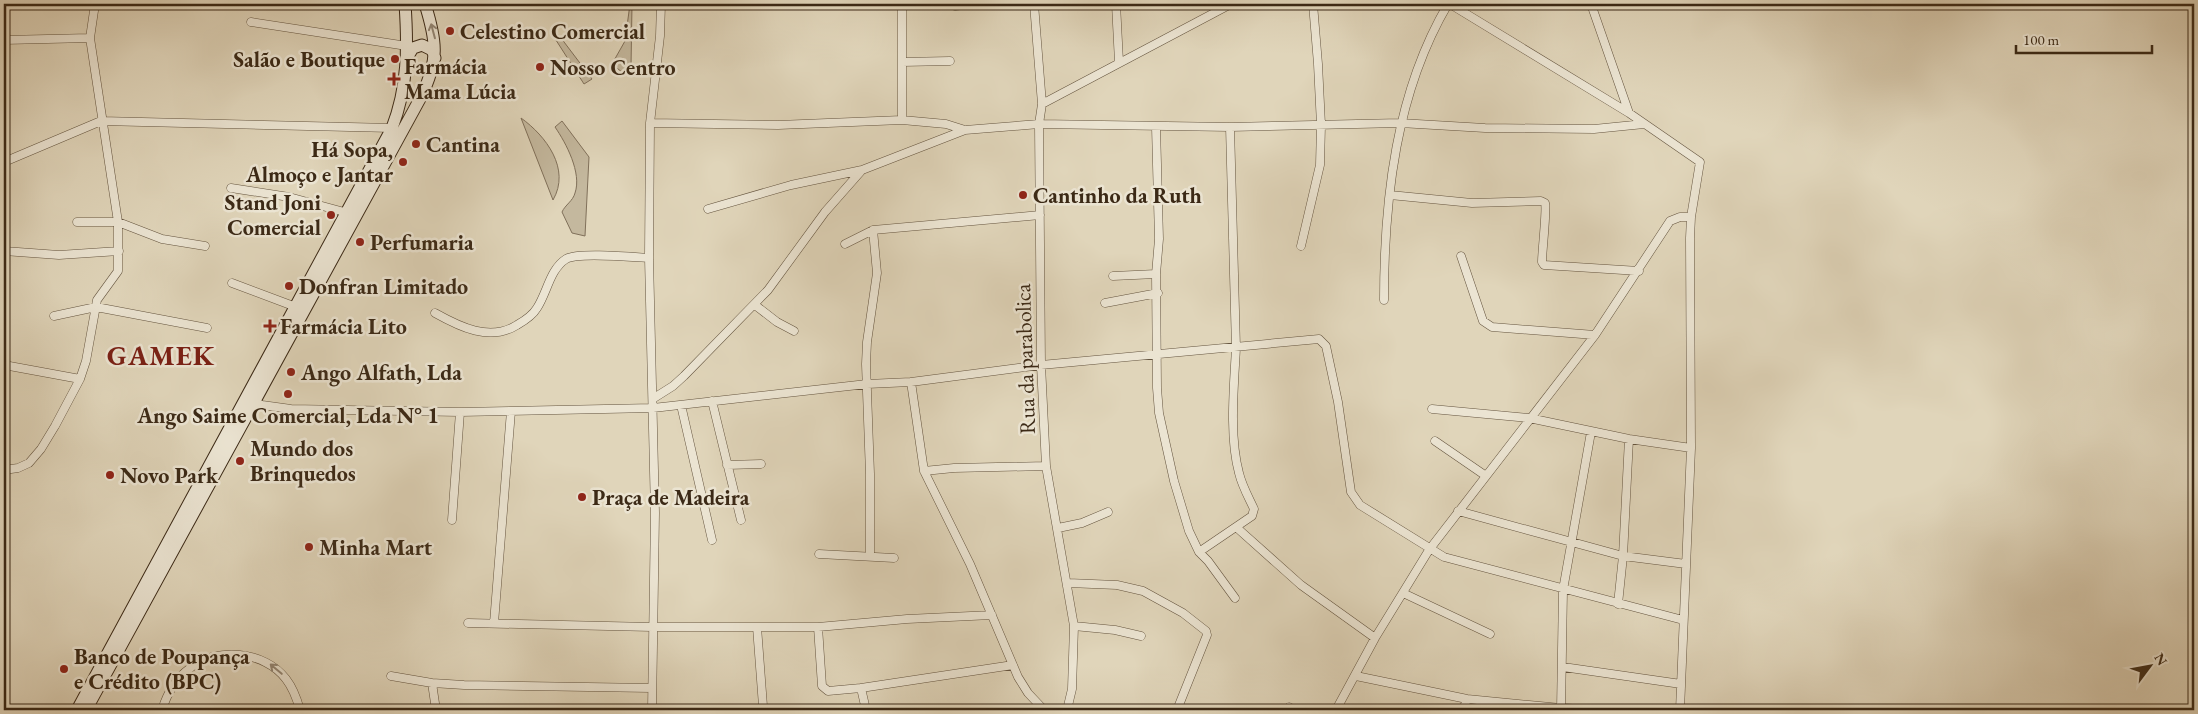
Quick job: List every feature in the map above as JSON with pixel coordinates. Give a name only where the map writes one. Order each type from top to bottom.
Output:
[{"type":"main road","points":[[77,710],[348,213],[392,128],[404,91],[407,52],[405,4]]},
{"type":"main road","points":[[86,710],[430,79],[435,58],[435,39],[424,4]]},
{"type":"main road","points":[[407,52],[422,45],[430,48],[435,58]]},
{"type":"street","points":[[4,470],[18,468],[29,463],[41,448],[80,379],[86,361],[97,300],[118,271],[118,222],[101,121],[90,38],[95,4]]},
{"type":"street","points":[[652,710],[655,513],[654,398],[649,258],[650,123],[660,36],[661,4]]},
{"type":"street","points":[[902,4],[902,120]]},
{"type":"street","points":[[955,6],[974,4]]},
{"type":"street","name":"Rua da parabolica","points":[[1034,4],[1042,104],[1039,124],[1041,366],[1046,466],[1074,626],[1072,689],[1067,710]]},
{"type":"street","points":[[1116,4],[1119,62]]},
{"type":"street","points":[[1042,104],[1231,4]]},
{"type":"street","points":[[1301,246],[1319,174],[1321,125],[1318,55],[1313,4]]},
{"type":"street","points":[[1384,300],[1384,253],[1400,123],[1422,58],[1438,21],[1449,4],[1629,113],[1700,162],[1692,217],[1691,448],[1680,710]]},
{"type":"street","points":[[1591,4],[1629,113]]},
{"type":"street","points":[[251,22],[407,52]]},
{"type":"street","points":[[4,40],[90,38]]},
{"type":"street","points":[[902,62],[950,61]]},
{"type":"street","points":[[650,123],[778,125],[902,120],[946,124],[965,130]]},
{"type":"street","points":[[4,162],[101,121],[392,128]]},
{"type":"street","points":[[708,209],[791,185],[862,170],[965,130],[1039,124],[1230,128],[1400,123],[1485,128],[1594,130],[1644,124]]},
{"type":"street","points":[[1156,127],[1159,239],[1156,274],[1158,293],[1157,388],[1159,414],[1181,511],[1199,552],[1208,561],[1235,598]]},
{"type":"street","points":[[1199,552],[1252,516],[1254,509],[1239,474],[1235,453],[1236,348],[1230,128]]},
{"type":"street","points":[[654,398],[673,386],[755,305],[825,212],[862,170]]},
{"type":"street","points":[[231,188],[289,197],[348,213]]},
{"type":"street","points":[[1390,195],[1472,203],[1541,201],[1545,203],[1546,207],[1542,262],[1544,265],[1639,270]]},
{"type":"street","points":[[845,244],[873,230],[1040,214]]},
{"type":"street","points":[[1336,710],[1375,638],[1429,550],[1529,418],[1595,335],[1670,221],[1680,217],[1692,217]]},
{"type":"street","points":[[76,222],[118,222],[162,239],[205,246]]},
{"type":"street","points":[[870,556],[867,342],[877,273],[873,230]]},
{"type":"street","points":[[4,251],[58,255],[119,251]]},
{"type":"street","points":[[435,313],[455,324],[489,334],[500,333],[524,321],[537,309],[559,265],[566,258],[581,256],[649,258]]},
{"type":"street","points":[[1461,256],[1483,321],[1487,325],[1492,327],[1595,335]]},
{"type":"street","points":[[1113,276],[1156,274]]},
{"type":"street","points":[[232,283],[296,307]]},
{"type":"street","points":[[1105,304],[1158,293]]},
{"type":"street","points":[[755,305],[777,322],[794,331]]},
{"type":"street","points":[[54,316],[96,307],[207,328]]},
{"type":"street","points":[[254,402],[262,405],[291,408],[460,412],[654,408],[867,384],[910,382],[1041,366],[1319,339],[1324,342],[1338,402],[1351,492],[1360,505],[1392,524],[1429,550],[1452,560],[1683,620]]},
{"type":"street","points":[[4,365],[80,379]]},
{"type":"street","points":[[910,382],[924,471],[970,564],[1013,665],[1028,693],[1044,710]]},
{"type":"street","points":[[712,401],[726,466],[741,520]]},
{"type":"street","points":[[681,405],[712,540]]},
{"type":"street","points":[[1432,409],[1529,418],[1629,440],[1691,448]]},
{"type":"street","points":[[494,623],[511,411]]},
{"type":"street","points":[[452,520],[460,412]]},
{"type":"street","points":[[1561,709],[1563,590],[1591,432]]},
{"type":"street","points":[[1618,604],[1623,556],[1629,440]]},
{"type":"street","points":[[1435,441],[1486,476]]},
{"type":"street","points":[[726,466],[761,464]]},
{"type":"street","points":[[924,471],[954,468],[1046,466]]},
{"type":"street","points":[[1458,511],[1572,544],[1623,556],[1686,564]]},
{"type":"street","points":[[1058,528],[1082,523],[1108,512]]},
{"type":"street","points":[[1236,527],[1301,586],[1375,638]]},
{"type":"street","points":[[819,554],[894,558]]},
{"type":"street","points":[[1068,584],[1117,585],[1143,591],[1183,613],[1206,631],[1207,635],[1177,710]]},
{"type":"street","points":[[1403,593],[1490,634]]},
{"type":"street","points":[[468,623],[652,627],[818,627],[907,619],[992,615]]},
{"type":"street","points":[[1074,626],[1115,630],[1141,636]]},
{"type":"street","points":[[757,627],[763,706]]},
{"type":"street","points":[[818,627],[822,686],[828,691],[861,688],[1013,665]]},
{"type":"street","points":[[162,710],[176,682],[189,668],[208,658],[231,654],[250,656],[270,664],[286,678],[295,694],[300,710]]},
{"type":"street","points":[[1563,666],[1682,684]]},
{"type":"street","points":[[391,676],[432,683],[651,688]]},
{"type":"street","points":[[1356,676],[1467,699],[1561,709],[1605,710]]},
{"type":"street","points":[[432,683],[436,710]]},
{"type":"street","points":[[861,688],[866,710]]},
{"type":"street","points":[[1463,710],[1467,699]]},
{"type":"shaded area","points":[[630,4],[632,4],[631,67],[623,73],[612,64],[625,41]]},
{"type":"shaded area","points":[[558,34],[592,79],[584,84],[554,37]]},
{"type":"shaded area","points":[[521,118],[539,134],[553,154],[559,177],[558,188],[553,200]]},
{"type":"shaded area","points":[[562,121],[589,157],[585,236],[572,233],[562,212],[574,196],[577,185],[572,158],[555,127]]},
{"type":"place","name":"Celestino Comercial","points":[[450,31]]},
{"type":"place","name":"Salão e Boutique","points":[[395,59]]},
{"type":"place","name":"Nosso Centro","points":[[540,67]]},
{"type":"place","name":"Farmácia Mama Lúcia","points":[[394,79]]},
{"type":"place","name":"Cantina","points":[[416,144]]},
{"type":"place","name":"Há Sopa, Almoço e Jantar","points":[[403,162]]},
{"type":"place","name":"Cantinho da Ruth","points":[[1023,195]]},
{"type":"place","name":"Stand Joni Comercial","points":[[331,215]]},
{"type":"place","name":"Perfumaria","points":[[360,242]]},
{"type":"place","name":"Donfran Limitado","points":[[289,286]]},
{"type":"place","name":"Farmácia Lito","points":[[270,326]]},
{"type":"place","name":"Ango Alfath, Lda","points":[[291,372]]},
{"type":"place","name":"Ango Saime Comercial, Lda N° 1","points":[[288,394]]},
{"type":"place","name":"Mundo dos Brinquedos","points":[[240,461]]},
{"type":"place","name":"Novo Park","points":[[110,475]]},
{"type":"place","name":"Praça de Madeira","points":[[582,497]]},
{"type":"place","name":"Minha Mart","points":[[309,547]]},
{"type":"place","name":"Banco de Poupança e Crédito (BPC)","points":[[64,669]]},
{"type":"district","name":"GAMEK","points":[[161,355]]}]
